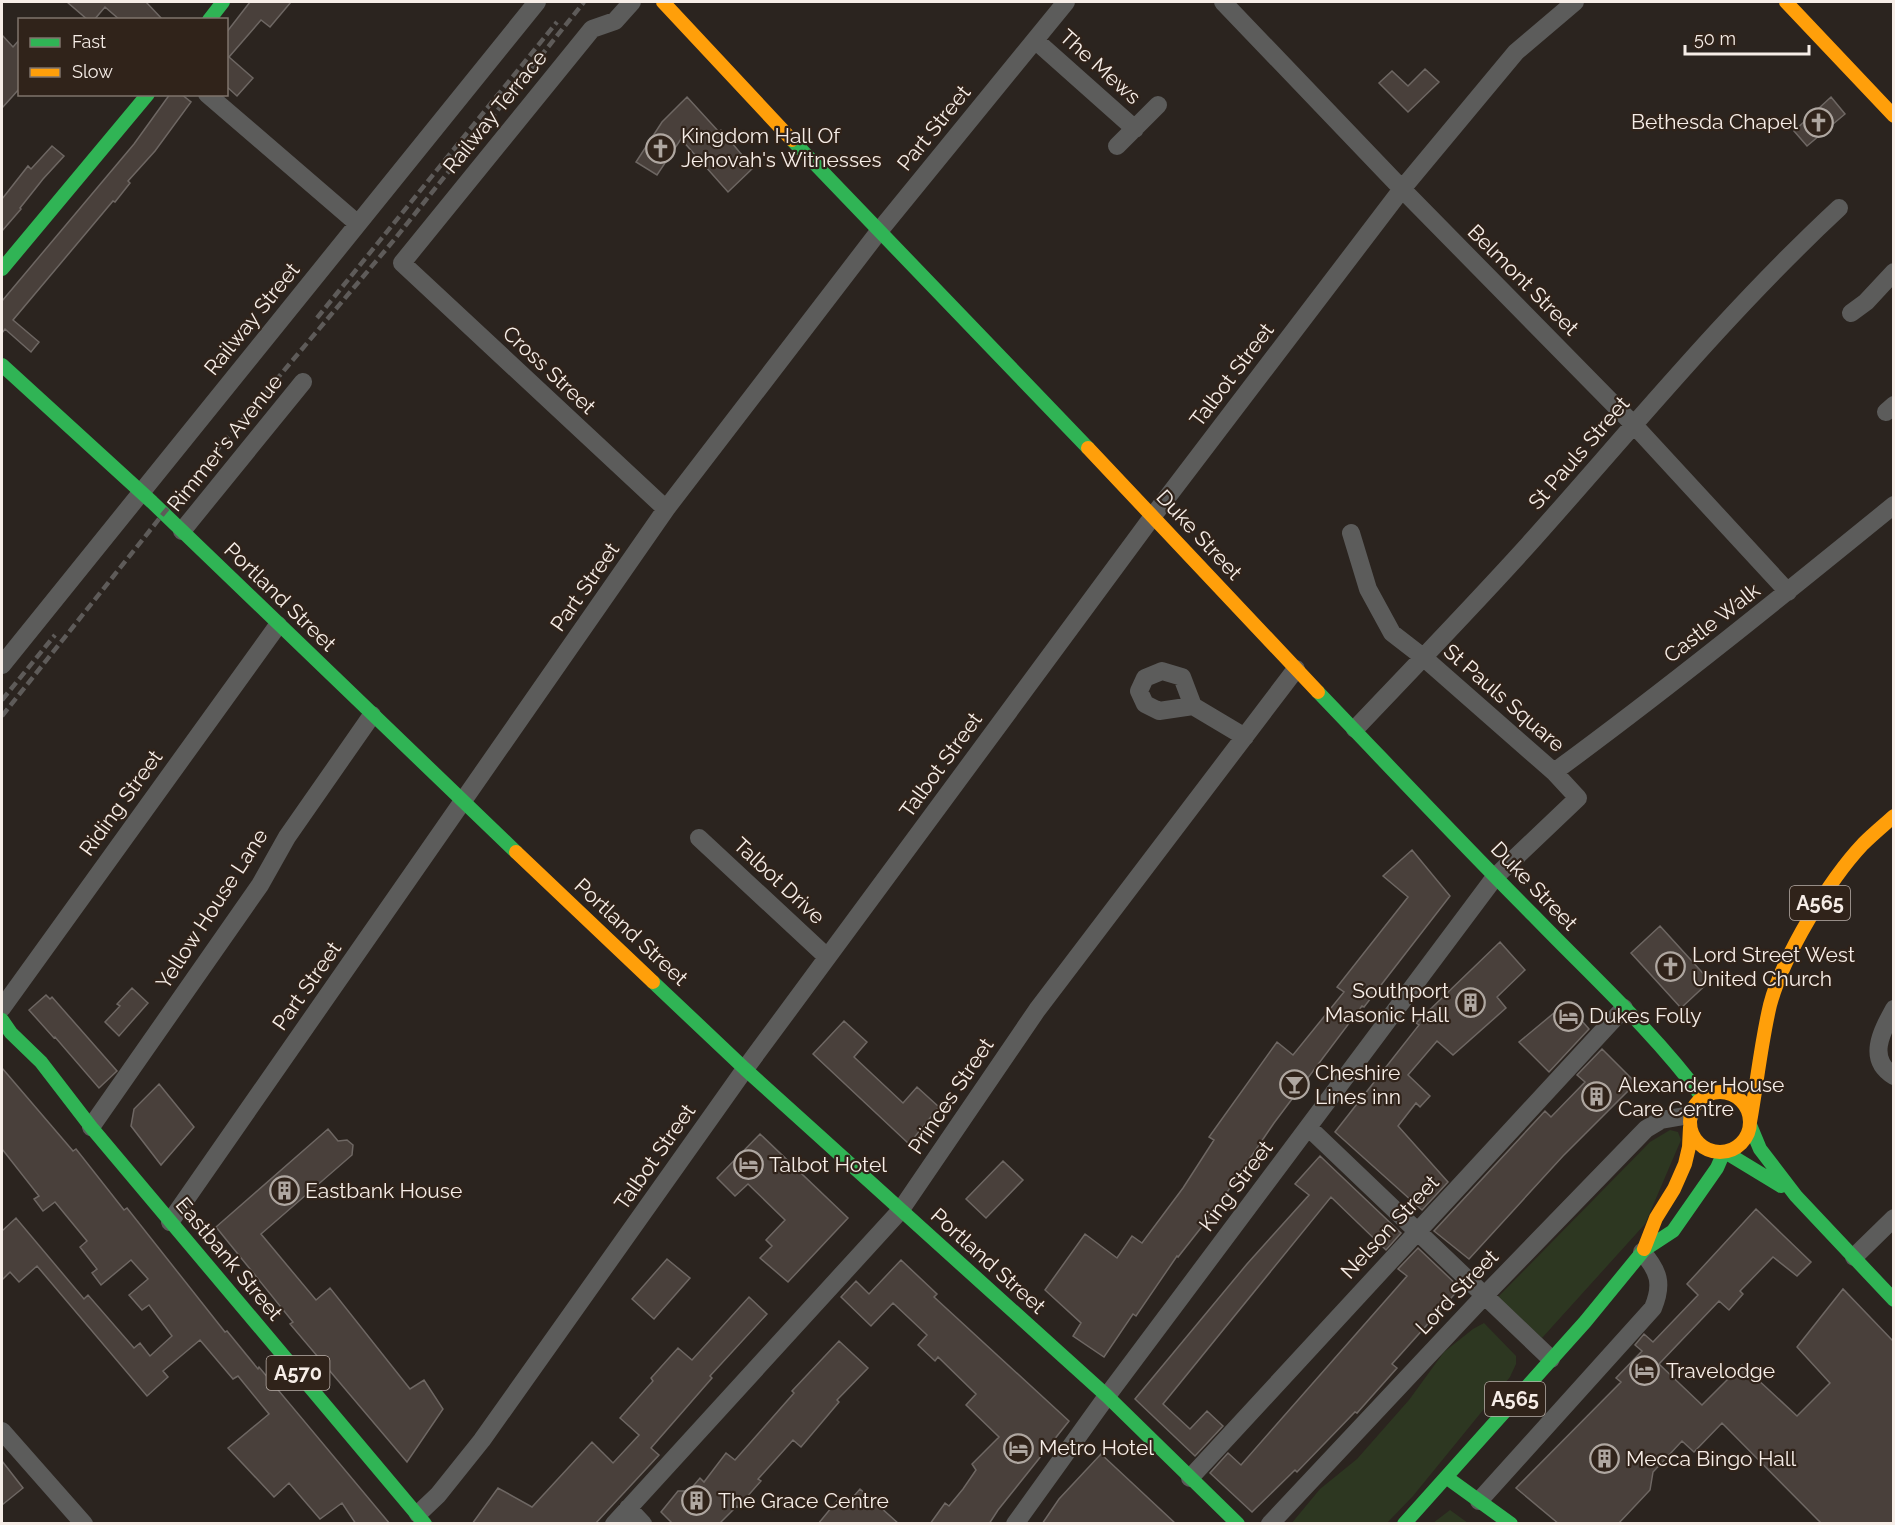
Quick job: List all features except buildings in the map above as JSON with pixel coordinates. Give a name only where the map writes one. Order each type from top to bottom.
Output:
[{"type":"main road","points":[[210,18],[222,2]]},
{"type":"main road","name":"Duke Street","points":[[663,2],[1296,669],[1624,1008],[1687,1077],[1708,1095]]},
{"type":"main road","points":[[1786,2],[1893,116]]},
{"type":"main road","points":[[2,269],[146,96]]},
{"type":"main road","name":"Portland Street","points":[[2,365],[182,531],[745,1069],[1107,1396],[1238,1524]]},
{"type":"main road","name":"A565","points":[[1404,1524],[1551,1359],[1643,1251],[1673,1231],[1717,1168],[1724,1152],[1740,1145],[1746,1137],[1770,1006],[1776,986],[1808,922],[1831,885],[1863,844],[1893,816]]},
{"type":"main road","name":"A565","points":[[1748,1050],[1770,1006]]},
{"type":"main road","name":"Eastbank Street","points":[[5,1031],[42,1062],[90,1127],[418,1519]]},
{"type":"main road","name":"A565","points":[[1643,1251],[1656,1218],[1683,1170],[1689,1147],[1693,1108],[1730,1079]]},
{"type":"main road","points":[[1708,1095],[1727,1093],[1741,1100],[1747,1109],[1760,1149],[1796,1196],[1893,1300]]},
{"type":"main road","points":[[1690,1121],[1692,1136],[1703,1148],[1714,1152],[1724,1152],[1796,1196]]},
{"type":"main road","points":[[1446,1477],[1511,1524]]},
{"type":"street","name":"Railway Street","points":[[2,665],[537,2]]},
{"type":"street","name":"Railway Terrace","points":[[402,263],[592,28],[615,21],[632,2]]},
{"type":"street","name":"Part Street","points":[[171,1222],[666,509],[880,230],[1066,2]]},
{"type":"street","name":"Belmont Street","points":[[1223,2],[1402,189],[1634,425],[1788,592]]},
{"type":"street","name":"Talbot Street","points":[[418,1519],[482,1440],[745,1069],[1152,516],[1402,189],[1516,52],[1575,2]]},
{"type":"street","name":"The Mews","points":[[1035,40],[1135,129]]},
{"type":"street","points":[[209,96],[358,224]]},
{"type":"street","name":"The Mews","points":[[1118,146],[1158,105]]},
{"type":"street","name":"St Pauls Street","points":[[1355,729],[1528,545],[1789,255],[1839,208]]},
{"type":"street","name":"Cross Street","points":[[402,263],[666,509]]},
{"type":"street","points":[[1851,313],[1866,302],[1893,272]]},
{"type":"street","name":"Rimmer's Avenue","points":[[182,531],[303,382]]},
{"type":"street","name":"Castle Walk","points":[[1554,772],[1607,734],[1788,592],[1893,505]]},
{"type":"street","name":"St Pauls Square","points":[[1351,533],[1368,589],[1392,633],[1423,657],[1554,772],[1578,798],[1495,877]]},
{"type":"street","name":"Riding Street","points":[[2,1008],[278,625]]},
{"type":"street","name":"Princes Street","points":[[614,1524],[900,1210],[1037,1010],[1296,669]]},
{"type":"street","points":[[1193,706],[1245,737]]},
{"type":"street","name":"Yellow House Lane","points":[[90,1127],[260,885],[286,837],[372,715]]},
{"type":"street","name":"Talbot Drive","points":[[699,838],[827,957]]},
{"type":"street","name":"King Street","points":[[1015,1524],[1107,1396],[1495,877]]},
{"type":"street","name":"Nelson Street","points":[[1190,1478],[1416,1230],[1624,1008]]},
{"type":"street","points":[[1893,1009],[1880,1035],[1877,1050],[1881,1063],[1893,1076]]},
{"type":"street","name":"Lord Street","points":[[1270,1524],[1485,1294],[1646,1129],[1661,1120],[1690,1121]]},
{"type":"street","points":[[1308,1127],[1551,1359]]},
{"type":"street","points":[[1854,1257],[1893,1218]]},
{"type":"street","points":[[1479,1501],[1653,1308],[1657,1297],[1658,1275],[1643,1251]]},
{"type":"street","points":[[2,1431],[84,1524]]},
{"type":"street","points":[[628,1508],[643,1524]]},
{"type":"green space","points":[[1670,1130],[1678,1132],[1681,1140],[1645,1224],[1542,1338],[1498,1297],[1650,1142]]},
{"type":"green space","points":[[1484,1323],[1516,1356],[1516,1364],[1510,1377],[1413,1496],[1387,1523],[1291,1524],[1320,1489],[1357,1459],[1409,1400],[1444,1352]]},
{"type":"green space","points":[[1450,1510],[1468,1523],[1433,1523]]},
{"type":"railway","points":[[2,716],[163,514],[394,240],[584,2]]},
{"type":"railway","points":[[317,318],[557,22]]},
{"type":"railway","points":[[2,700],[55,635]]},
{"type":"traffic: fast","points":[[211,18],[223,2]]},
{"type":"traffic: fast","points":[[2,269],[146,96]]},
{"type":"traffic: fast","points":[[792,140],[1088,448]]},
{"type":"traffic: fast","points":[[2,365],[152,502],[516,852]]},
{"type":"traffic: fast","points":[[1318,692],[1642,1026],[1702,1097]]},
{"type":"traffic: fast","points":[[653,982],[745,1069],[1107,1396],[1238,1524]]},
{"type":"traffic: fast","points":[[2,1020],[11,1033],[41,1062],[91,1127],[425,1524]]},
{"type":"traffic: fast","points":[[1750,1125],[1760,1149],[1796,1196],[1894,1300]]},
{"type":"traffic: fast","points":[[1404,1524],[1585,1322],[1644,1250],[1673,1231],[1717,1168],[1724,1152]]},
{"type":"traffic: fast","points":[[1725,1152],[1781,1186]]},
{"type":"traffic: fast","points":[[1446,1477],[1511,1524]]},
{"type":"traffic: slow","points":[[663,2],[792,140]]},
{"type":"traffic: slow","points":[[1786,2],[1894,116]]},
{"type":"traffic: slow","points":[[1088,448],[1318,692]]},
{"type":"traffic: slow","points":[[1750,1122],[1770,1005],[1785,964],[1836,877],[1863,844],[1894,816]]},
{"type":"traffic: slow","points":[[516,852],[653,982]]},
{"type":"traffic: slow","points":[[1714,1092],[1726,1092],[1737,1097],[1745,1105],[1750,1122],[1748,1134],[1737,1147],[1726,1152],[1714,1152],[1703,1147],[1695,1139],[1690,1128],[1690,1116],[1695,1105],[1703,1097],[1714,1092]]},
{"type":"traffic: slow","points":[[1644,1249],[1656,1218],[1674,1189],[1685,1164],[1690,1127]]},
{"type":"place","name":"Bethesda Chapel","points":[[1819,122]]},
{"type":"place","name":"Kingdom Hall Of Jehovah's Witnesses","points":[[660,148]]},
{"type":"place","name":"Lord Street West United Church","points":[[1671,967]]},
{"type":"place","name":"Southport Masonic Hall","points":[[1470,1003]]},
{"type":"place","name":"Dukes Folly","points":[[1568,1016]]},
{"type":"place","name":"Cheshire Lines inn","points":[[1294,1085]]},
{"type":"place","name":"Alexander House Care Centre","points":[[1597,1097]]},
{"type":"place","name":"Talbot Hotel","points":[[748,1165]]},
{"type":"place","name":"Eastbank House","points":[[284,1191]]},
{"type":"place","name":"Travelodge","points":[[1645,1371]]},
{"type":"place","name":"Metro Hotel","points":[[1018,1448]]},
{"type":"place","name":"Mecca Bingo Hall","points":[[1605,1459]]},
{"type":"place","name":"The Grace Centre","points":[[697,1501]]}]
